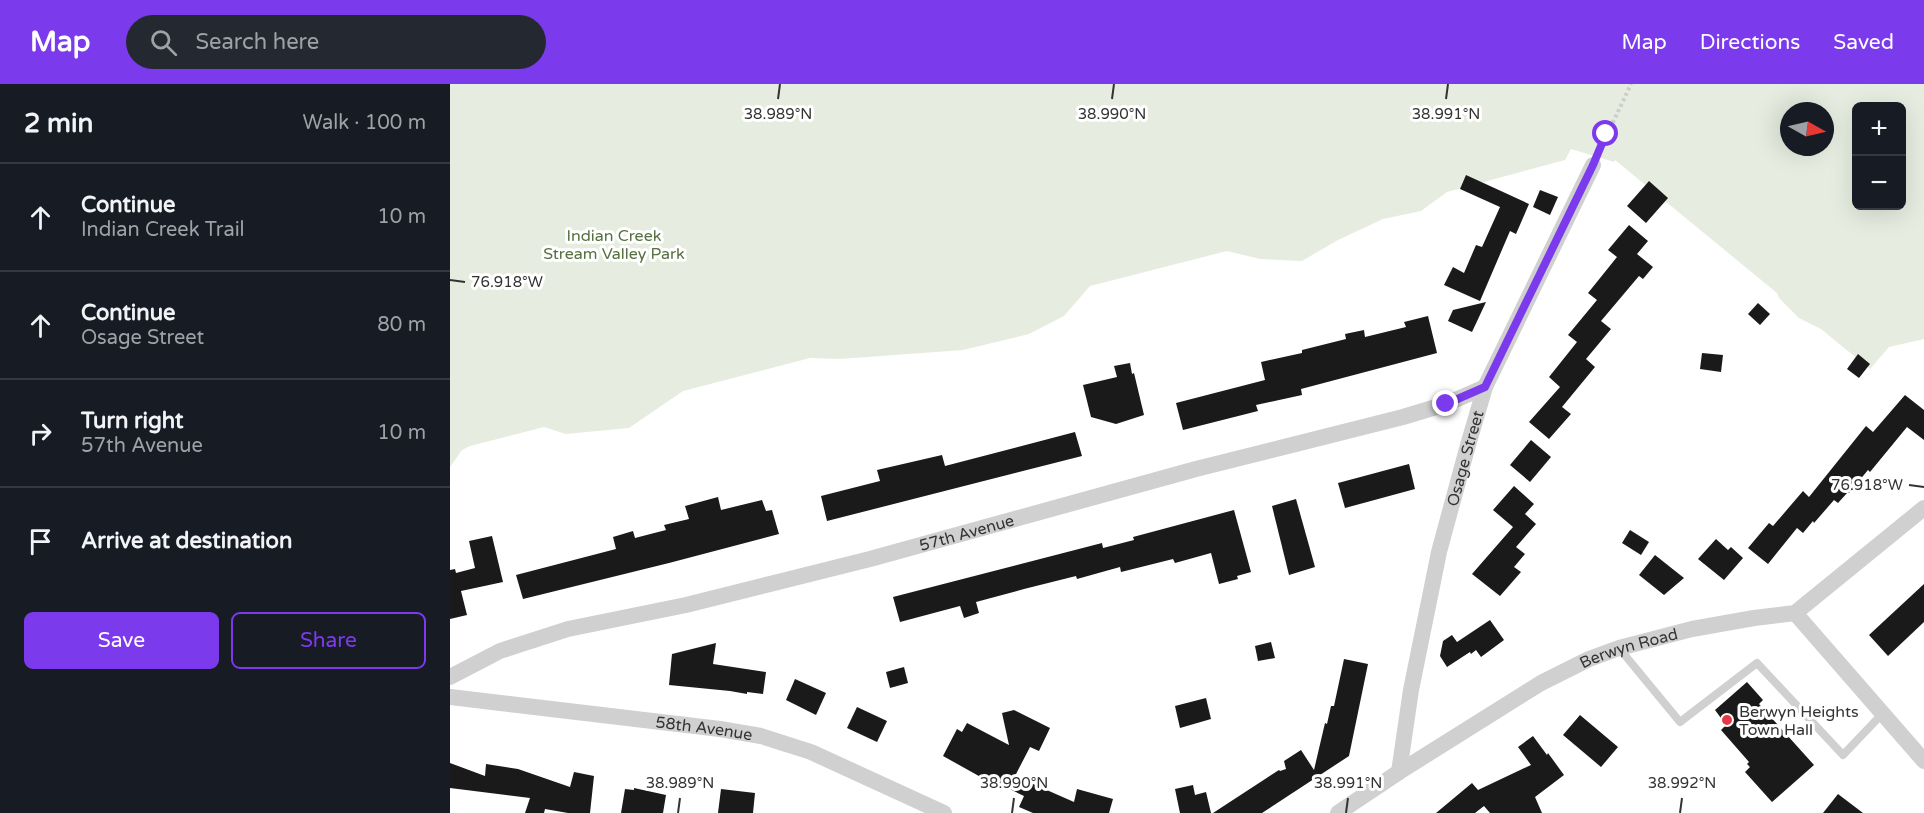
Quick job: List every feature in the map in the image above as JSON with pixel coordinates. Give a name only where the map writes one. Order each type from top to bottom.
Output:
[{"type":"street","name":"Osage Street","points":[[1399,772],[1411,690],[1439,552],[1485,387],[1593,165]]},
{"type":"street","name":"57th Avenue","points":[[450,677],[500,651],[568,629],[686,605],[870,559],[1196,469],[1403,417],[1446,404],[1485,387]]},
{"type":"street","points":[[1924,508],[1795,613],[1924,761]]},
{"type":"street","name":"Berwyn Road","points":[[1338,813],[1399,772],[1557,674],[1588,659],[1619,648],[1692,629],[1795,613]]},
{"type":"street","name":"58th Avenue","points":[[450,697],[720,729],[761,736],[811,752],[944,813]]},
{"type":"lane","points":[[1619,648],[1680,722],[1757,663],[1843,755],[1882,714]]},
{"type":"path","points":[[1593,165],[1631,84]]},
{"type":"green space","name":"Indian Creek Stream Valley Park","points":[[450,84],[1924,84],[1924,339],[1889,347],[1870,369],[1821,329],[1799,318],[1779,298],[1777,293],[1615,160],[1614,162],[1571,149],[1565,160],[1447,192],[1421,211],[1383,219],[1338,240],[1302,261],[1260,259],[1227,251],[1090,286],[1064,316],[1029,334],[963,350],[840,359],[810,358],[683,391],[629,428],[566,434],[544,427],[462,450],[450,467]]},
{"type":"building","points":[[1466,175],[1529,204],[1516,234],[1510,231],[1480,301],[1444,285],[1453,267],[1464,273],[1476,245],[1482,247],[1500,207],[1460,189]]},
{"type":"building","points":[[1649,181],[1668,198],[1646,223],[1627,206]]},
{"type":"building","points":[[1540,190],[1558,197],[1550,215],[1533,207]]},
{"type":"building","points":[[1629,225],[1648,241],[1637,254],[1653,267],[1643,279],[1639,276],[1601,321],[1611,329],[1586,359],[1595,367],[1562,407],[1571,414],[1549,439],[1529,422],[1560,387],[1549,377],[1577,342],[1568,335],[1597,300],[1588,293],[1617,257],[1608,250]]},
{"type":"building","points":[[1486,302],[1472,332],[1448,321],[1453,310]]},
{"type":"building","points":[[1758,303],[1770,314],[1760,325],[1748,314]]},
{"type":"building","points":[[1428,316],[1437,353],[1301,389],[1302,395],[1256,405],[1258,411],[1183,430],[1176,403],[1265,380],[1261,362],[1302,353],[1302,350],[1346,339],[1345,334],[1364,330],[1365,337],[1406,327],[1404,322]]},
{"type":"building","points":[[1702,353],[1723,355],[1721,372],[1700,369]]},
{"type":"building","points":[[1858,354],[1870,364],[1859,378],[1847,369]]},
{"type":"building","points":[[1130,363],[1144,415],[1116,424],[1091,417],[1083,385],[1117,377],[1114,366]]},
{"type":"building","points":[[1905,395],[1924,410],[1924,440],[1907,427],[1870,472],[1868,470],[1849,493],[1838,503],[1834,500],[1803,533],[1797,528],[1768,564],[1748,548],[1769,523],[1773,526],[1803,491],[1809,497],[1866,426],[1873,432]]},
{"type":"building","points":[[1075,432],[1082,456],[827,521],[821,496],[880,481],[877,470],[942,455],[945,466]]},
{"type":"building","points":[[1531,440],[1551,457],[1530,482],[1510,465]]},
{"type":"building","points":[[1409,464],[1415,489],[1345,508],[1338,483]]},
{"type":"building","points":[[1514,486],[1534,504],[1525,514],[1536,524],[1516,547],[1525,554],[1514,567],[1521,572],[1500,596],[1472,574],[1513,527],[1493,510]]},
{"type":"building","points":[[718,497],[721,510],[762,500],[766,511],[772,510],[779,534],[523,599],[516,575],[616,549],[613,537],[633,531],[635,538],[666,530],[664,525],[689,519],[685,506]]},
{"type":"building","points":[[1296,499],[1315,567],[1289,575],[1272,506]]},
{"type":"building","points":[[1234,510],[1251,572],[1237,576],[1238,579],[1219,584],[1211,553],[1175,563],[1173,559],[1121,572],[1120,567],[1077,579],[1076,576],[1024,589],[976,602],[979,613],[964,618],[960,606],[900,622],[893,597],[1102,543],[1103,548],[1134,540],[1133,537]]},
{"type":"building","points":[[1630,530],[1649,542],[1641,555],[1622,543]]},
{"type":"building","points":[[492,536],[503,582],[461,591],[467,615],[450,619],[450,570],[455,569],[456,573],[475,568],[469,541]]},
{"type":"building","points":[[1716,539],[1728,550],[1731,547],[1743,558],[1724,580],[1698,559]]},
{"type":"building","points":[[1655,555],[1684,578],[1664,595],[1639,575]]},
{"type":"building","points":[[1924,584],[1924,622],[1888,656],[1869,635]]},
{"type":"building","points":[[1490,620],[1504,640],[1481,657],[1476,650],[1447,667],[1440,656],[1443,641],[1452,635],[1457,642]]},
{"type":"building","points":[[1271,642],[1275,658],[1258,661],[1255,646]]},
{"type":"building","points":[[716,643],[713,664],[766,672],[763,694],[669,685],[672,654]]},
{"type":"building","points":[[1344,659],[1368,664],[1349,756],[1262,813],[1213,813],[1279,770],[1286,769],[1284,761],[1301,750],[1314,770],[1325,723],[1327,724],[1331,706],[1334,706]]},
{"type":"building","points":[[904,667],[908,683],[890,688],[886,672]]},
{"type":"building","points":[[795,679],[826,693],[816,715],[786,700]]},
{"type":"building","points":[[1747,682],[1763,700],[1759,704],[1814,765],[1772,802],[1745,772],[1750,767],[1747,764],[1749,762],[1721,730],[1726,725],[1715,710]]},
{"type":"building","points":[[1206,698],[1211,719],[1180,728],[1175,706]]},
{"type":"building","points":[[857,707],[887,721],[877,742],[847,728]]},
{"type":"building","points":[[1014,710],[1050,728],[1039,751],[1030,747],[1015,776],[1074,802],[1077,789],[1113,799],[1109,813],[1033,813],[1019,807],[1024,796],[997,783],[995,785],[943,756],[957,729],[962,732],[967,723],[1009,745],[1002,713]]},
{"type":"building","points":[[1580,715],[1618,747],[1601,767],[1563,735]]},
{"type":"building","points":[[1533,736],[1564,775],[1535,797],[1542,813],[1490,813],[1484,806],[1475,813],[1436,813],[1472,783],[1478,790],[1531,765],[1518,747]]},
{"type":"building","points":[[450,763],[485,776],[486,764],[518,769],[570,787],[574,772],[594,776],[590,813],[568,813],[545,809],[544,813],[525,813],[530,798],[450,788]]},
{"type":"building","points":[[1193,785],[1195,795],[1206,792],[1211,813],[1180,813],[1175,789]]},
{"type":"building","points":[[634,788],[666,795],[663,813],[621,813],[625,789],[634,790]]},
{"type":"building","points":[[721,789],[755,793],[753,813],[718,813]]},
{"type":"building","points":[[1838,794],[1863,813],[1823,813]]},
{"type":"place","name":"Berwyn Heights Town Hall","points":[[1727,720]]},
{"type":"route","points":[[1446,404],[1485,387],[1606,134]]}]
